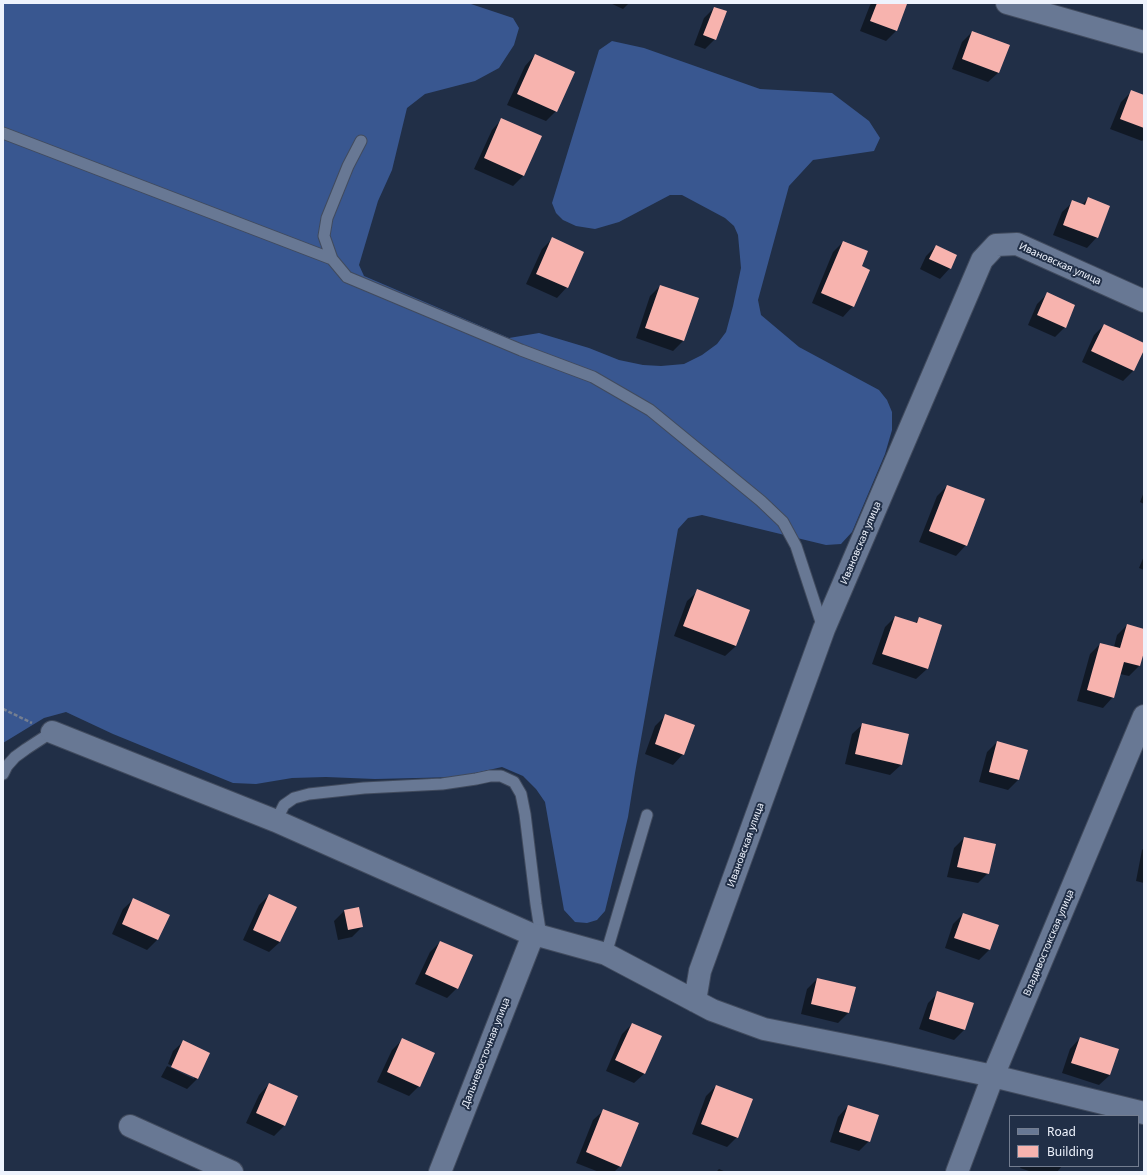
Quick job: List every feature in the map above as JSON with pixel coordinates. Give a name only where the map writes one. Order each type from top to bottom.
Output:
[{"type":"street","points":[[1007,3],[1056,10],[1144,42]]},
{"type":"street","name":"Ивановская улица","points":[[695,1001],[700,971],[824,629],[982,260],[996,245],[1017,244],[1144,301]]},
{"type":"street","name":"Владивостокская улица","points":[[958,1172],[993,1076],[1144,716]]},
{"type":"street","points":[[52,732],[276,821],[537,935],[606,954],[712,1010],[764,1029],[993,1076],[1144,1113]]},
{"type":"street","name":"Дальневосточная улица","points":[[440,1172],[537,935]]},
{"type":"street","points":[[130,1126],[232,1172]]},
{"type":"lane","points":[[3,134],[332,259]]},
{"type":"lane","points":[[361,141],[348,166],[327,218],[324,236],[332,259],[347,276],[521,350],[593,377],[650,410],[761,501],[783,522],[796,546],[824,629]]},
{"type":"lane","points":[[3,774],[7,766],[15,757],[26,748],[52,732]]},
{"type":"lane","points":[[276,821],[284,805],[294,798],[309,794],[364,788],[442,784],[490,776],[501,776],[514,782],[521,794],[525,814],[536,904],[537,935]]},
{"type":"lane","points":[[606,954],[647,815]]},
{"type":"path","points":[[3,709],[52,732]]},
{"type":"shaded area","points":[[3,3],[468,3],[513,18],[519,28],[514,45],[499,68],[475,81],[425,94],[407,108],[392,170],[378,201],[359,265],[364,276],[509,338],[539,333],[589,348],[619,360],[643,365],[661,366],[684,364],[702,355],[717,344],[726,332],[741,268],[738,235],[734,226],[725,218],[682,195],[670,195],[619,222],[595,229],[576,226],[563,220],[556,213],[552,203],[599,50],[612,41],[644,48],[760,89],[832,93],[869,121],[880,138],[874,151],[813,160],[789,186],[758,300],[761,315],[799,347],[879,390],[887,400],[892,412],[892,430],[885,454],[852,532],[841,544],[826,545],[702,515],[688,518],[678,529],[628,817],[605,911],[597,920],[587,923],[575,922],[564,910],[545,802],[536,789],[523,776],[502,767],[458,777],[375,779],[326,777],[292,778],[256,784],[233,783],[113,734],[66,712],[44,718],[3,743]]},
{"type":"building","points":[[877,3],[907,4],[897,31],[870,21]]},
{"type":"building","points":[[714,7],[727,11],[716,40],[703,35]]},
{"type":"building","points":[[972,31],[1010,45],[999,73],[962,59]]},
{"type":"building","points":[[535,54],[575,72],[557,112],[517,94]]},
{"type":"building","points":[[1131,90],[1144,95],[1144,128],[1120,119]]},
{"type":"building","points":[[501,118],[542,136],[524,176],[484,158]]},
{"type":"building","points":[[1088,197],[1110,206],[1098,238],[1063,225],[1072,200],[1085,205]]},
{"type":"building","points":[[552,237],[584,252],[568,288],[536,274]]},
{"type":"building","points":[[843,241],[868,251],[862,266],[870,270],[854,307],[821,293]]},
{"type":"building","points":[[936,245],[957,255],[951,269],[929,259]]},
{"type":"building","points":[[660,285],[699,298],[684,341],[645,328]]},
{"type":"building","points":[[1047,292],[1075,305],[1066,328],[1037,315]]},
{"type":"building","points":[[1104,324],[1144,343],[1144,350],[1134,371],[1091,351]]},
{"type":"building","points":[[947,485],[985,499],[967,546],[929,531]]},
{"type":"building","points":[[697,589],[750,610],[736,646],[683,626]]},
{"type":"building","points":[[895,616],[917,623],[919,617],[942,625],[928,669],[882,654]]},
{"type":"building","points":[[1127,624],[1144,629],[1144,652],[1140,666],[1124,662],[1114,698],[1087,690],[1100,643],[1120,648]]},
{"type":"building","points":[[665,714],[695,725],[684,755],[655,744]]},
{"type":"building","points":[[862,723],[909,734],[902,765],[855,754]]},
{"type":"building","points":[[997,741],[1028,750],[1019,780],[989,772]]},
{"type":"building","points":[[964,837],[996,844],[989,874],[957,867]]},
{"type":"building","points":[[269,894],[297,907],[280,942],[253,930]]},
{"type":"building","points":[[133,898],[170,915],[158,940],[122,924]]},
{"type":"building","points":[[359,907],[363,927],[348,930],[344,910]]},
{"type":"building","points":[[963,913],[999,925],[990,950],[954,938]]},
{"type":"building","points":[[440,941],[473,955],[458,989],[425,974]]},
{"type":"building","points":[[817,978],[856,987],[849,1013],[811,1004]]},
{"type":"building","points":[[937,991],[974,1003],[965,1030],[929,1019]]},
{"type":"building","points":[[632,1023],[662,1036],[645,1074],[615,1060]]},
{"type":"building","points":[[1080,1037],[1119,1049],[1110,1075],[1071,1063]]},
{"type":"building","points":[[402,1038],[435,1053],[420,1087],[387,1072]]},
{"type":"building","points":[[183,1040],[210,1053],[198,1079],[171,1067]]},
{"type":"building","points":[[269,1083],[298,1096],[285,1126],[256,1113]]},
{"type":"building","points":[[716,1085],[753,1099],[738,1138],[701,1124]]},
{"type":"building","points":[[848,1105],[879,1115],[870,1142],[839,1132]]},
{"type":"building","points":[[603,1109],[639,1123],[621,1167],[586,1152]]}]
